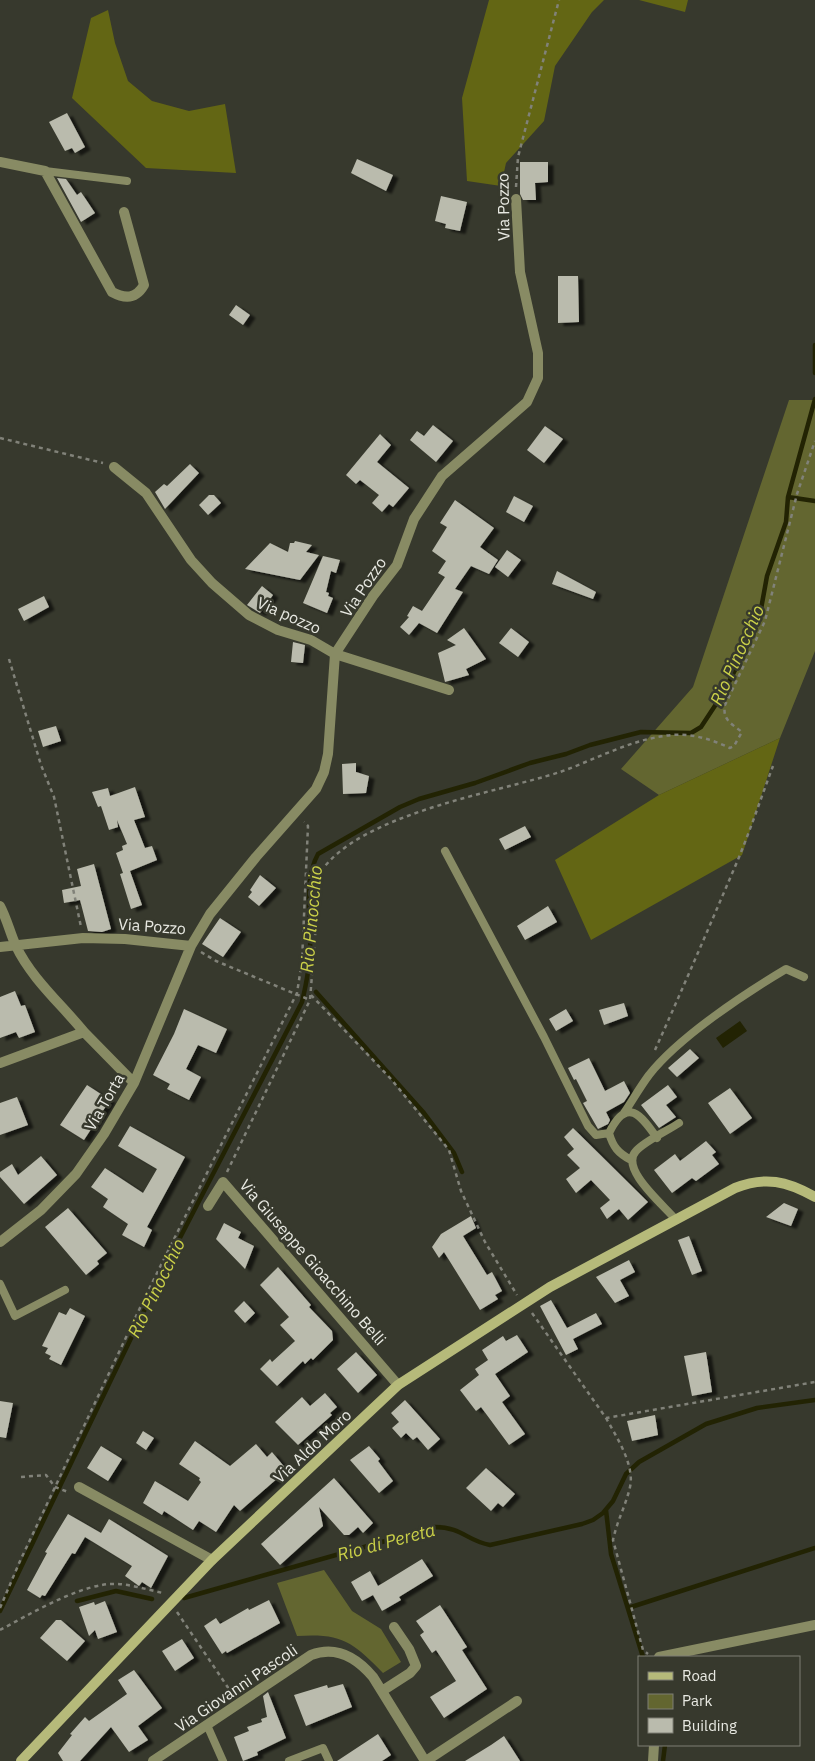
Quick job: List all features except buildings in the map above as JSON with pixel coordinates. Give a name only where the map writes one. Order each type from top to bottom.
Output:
[{"type":"main road","name":"Via Aldo Moro","points":[[25,1759],[212,1560],[398,1385],[550,1287],[735,1188],[756,1181],[786,1183],[815,1197]]},
{"type":"street","points":[[0,162],[44,171],[112,292],[121,297],[130,297],[140,292],[144,285],[124,212]]},
{"type":"street","name":"Via Pozzo","points":[[0,947],[83,938],[125,939],[191,946],[210,914],[316,788],[324,772],[328,754],[335,654],[373,596],[397,565],[414,519],[442,476],[527,402],[538,378],[538,353],[520,272],[516,199]]},
{"type":"street","name":"Via pozzo","points":[[114,467],[146,493],[191,560],[212,583],[249,615],[278,630],[311,640],[335,654],[449,690]]},
{"type":"street","points":[[0,906],[7,918],[16,946],[32,970],[84,1032],[134,1083]]},
{"type":"street","name":"Via Torta","points":[[0,1242],[42,1210],[76,1174],[104,1134],[134,1083],[191,946]]},
{"type":"street","points":[[0,1062],[84,1032]]},
{"type":"street","name":"Via Giuseppe Gioacchino Belli","points":[[208,1206],[222,1182],[398,1385]]},
{"type":"street","points":[[79,1487],[212,1560]]},
{"type":"street","points":[[664,1656],[815,1625]]},
{"type":"street","points":[[382,1691],[410,1673],[416,1666],[409,1649],[394,1627]]},
{"type":"street","name":"Via Giovanni Pascoli","points":[[153,1761],[321,1651],[338,1652],[359,1662],[373,1677],[426,1761]]},
{"type":"street","points":[[426,1761],[517,1701]]},
{"type":"street","points":[[652,1761],[654,1746]]},
{"type":"lane","points":[[44,171],[127,181]]},
{"type":"lane","points":[[444,851],[544,1037],[588,1126],[596,1135],[609,1133]]},
{"type":"lane","points":[[631,1160],[612,1145],[609,1133],[650,1074],[671,1052],[750,990],[786,969],[804,977]]},
{"type":"lane","points":[[624,1113],[632,1112],[641,1115],[657,1138]]},
{"type":"lane","points":[[676,1220],[634,1173],[631,1160],[635,1152],[679,1124]]},
{"type":"lane","points":[[0,1284],[15,1316],[65,1290]]},
{"type":"lane","points":[[207,1725],[223,1761]]},
{"type":"lane","points":[[289,1761],[323,1748],[329,1761]]},
{"type":"path","name":"Via Pozzo","points":[[516,199],[518,157],[559,0]]},
{"type":"path","points":[[0,438],[114,467]]},
{"type":"path","points":[[222,1182],[311,995],[320,872],[327,862],[356,841],[392,821],[559,772],[640,742],[665,736],[700,736],[730,748],[734,746],[742,732],[725,718],[725,705],[765,621],[797,494],[815,441]]},
{"type":"path","points":[[9,659],[41,765],[60,818],[83,938]]},
{"type":"path","points":[[653,1056],[679,1000],[737,861],[773,766]]},
{"type":"path","points":[[0,1608],[148,1291],[298,994],[302,961],[308,826],[295,814]]},
{"type":"path","points":[[191,946],[216,961],[309,999]]},
{"type":"path","points":[[311,995],[391,1079],[449,1150],[461,1191],[485,1242],[524,1304],[606,1418],[624,1448],[631,1485],[617,1522],[614,1540],[644,1650],[649,1656]]},
{"type":"path","points":[[606,1418],[815,1382]]},
{"type":"path","points":[[22,1478],[46,1475],[56,1487],[62,1490]]},
{"type":"path","points":[[0,1630],[42,1608],[102,1585],[125,1585],[178,1596]]},
{"type":"path","points":[[180,1616],[239,1704]]},
{"type":"green space","points":[[789,400],[815,400],[815,651],[780,738],[659,795],[621,769],[693,687]]},
{"type":"green space","points":[[324,1570],[352,1611],[381,1629],[401,1662],[383,1673],[363,1654],[346,1642],[325,1636],[297,1636],[277,1583]]},
{"type":"shaded area","points":[[489,0],[604,0],[592,12],[555,66],[544,121],[506,163],[501,186],[467,181],[462,98]]},
{"type":"shaded area","points":[[639,0],[688,0],[685,12]]},
{"type":"shaded area","points":[[108,10],[115,43],[128,81],[152,101],[189,111],[225,104],[236,173],[146,168],[72,98],[91,18]]},
{"type":"shaded area","points":[[780,738],[742,855],[591,940],[555,860],[659,795]]},
{"type":"shaded area","points":[[740,1021],[747,1031],[723,1048],[716,1038]]},
{"type":"waterway","name":"Rio Pinocchio","points":[[815,345],[815,373]]},
{"type":"waterway","name":"Rio Pinocchio","points":[[0,1611],[169,1259],[302,1002],[310,956],[309,888],[313,865],[318,854],[400,807],[419,799],[475,783],[530,763],[566,754],[590,745],[641,732],[691,733],[701,727],[724,692],[746,648],[761,609],[767,576],[786,522],[788,497],[815,399]]},
{"type":"waterway","points":[[788,497],[815,501]]},
{"type":"waterway","points":[[316,992],[424,1113],[454,1153],[462,1172]]},
{"type":"waterway","name":"Rio di Pereta","points":[[184,1598],[435,1527],[452,1529],[490,1545],[582,1524],[593,1520],[603,1513],[613,1501],[626,1474],[639,1462],[706,1424],[757,1408],[815,1400]]},
{"type":"waterway","points":[[606,1510],[611,1554],[643,1656]]},
{"type":"waterway","points":[[628,1608],[815,1548]]},
{"type":"waterway","name":"Rio di Pereta","points":[[77,1601],[116,1591],[152,1599]]},
{"type":"waterway","points":[[663,1761],[665,1746]]}]
